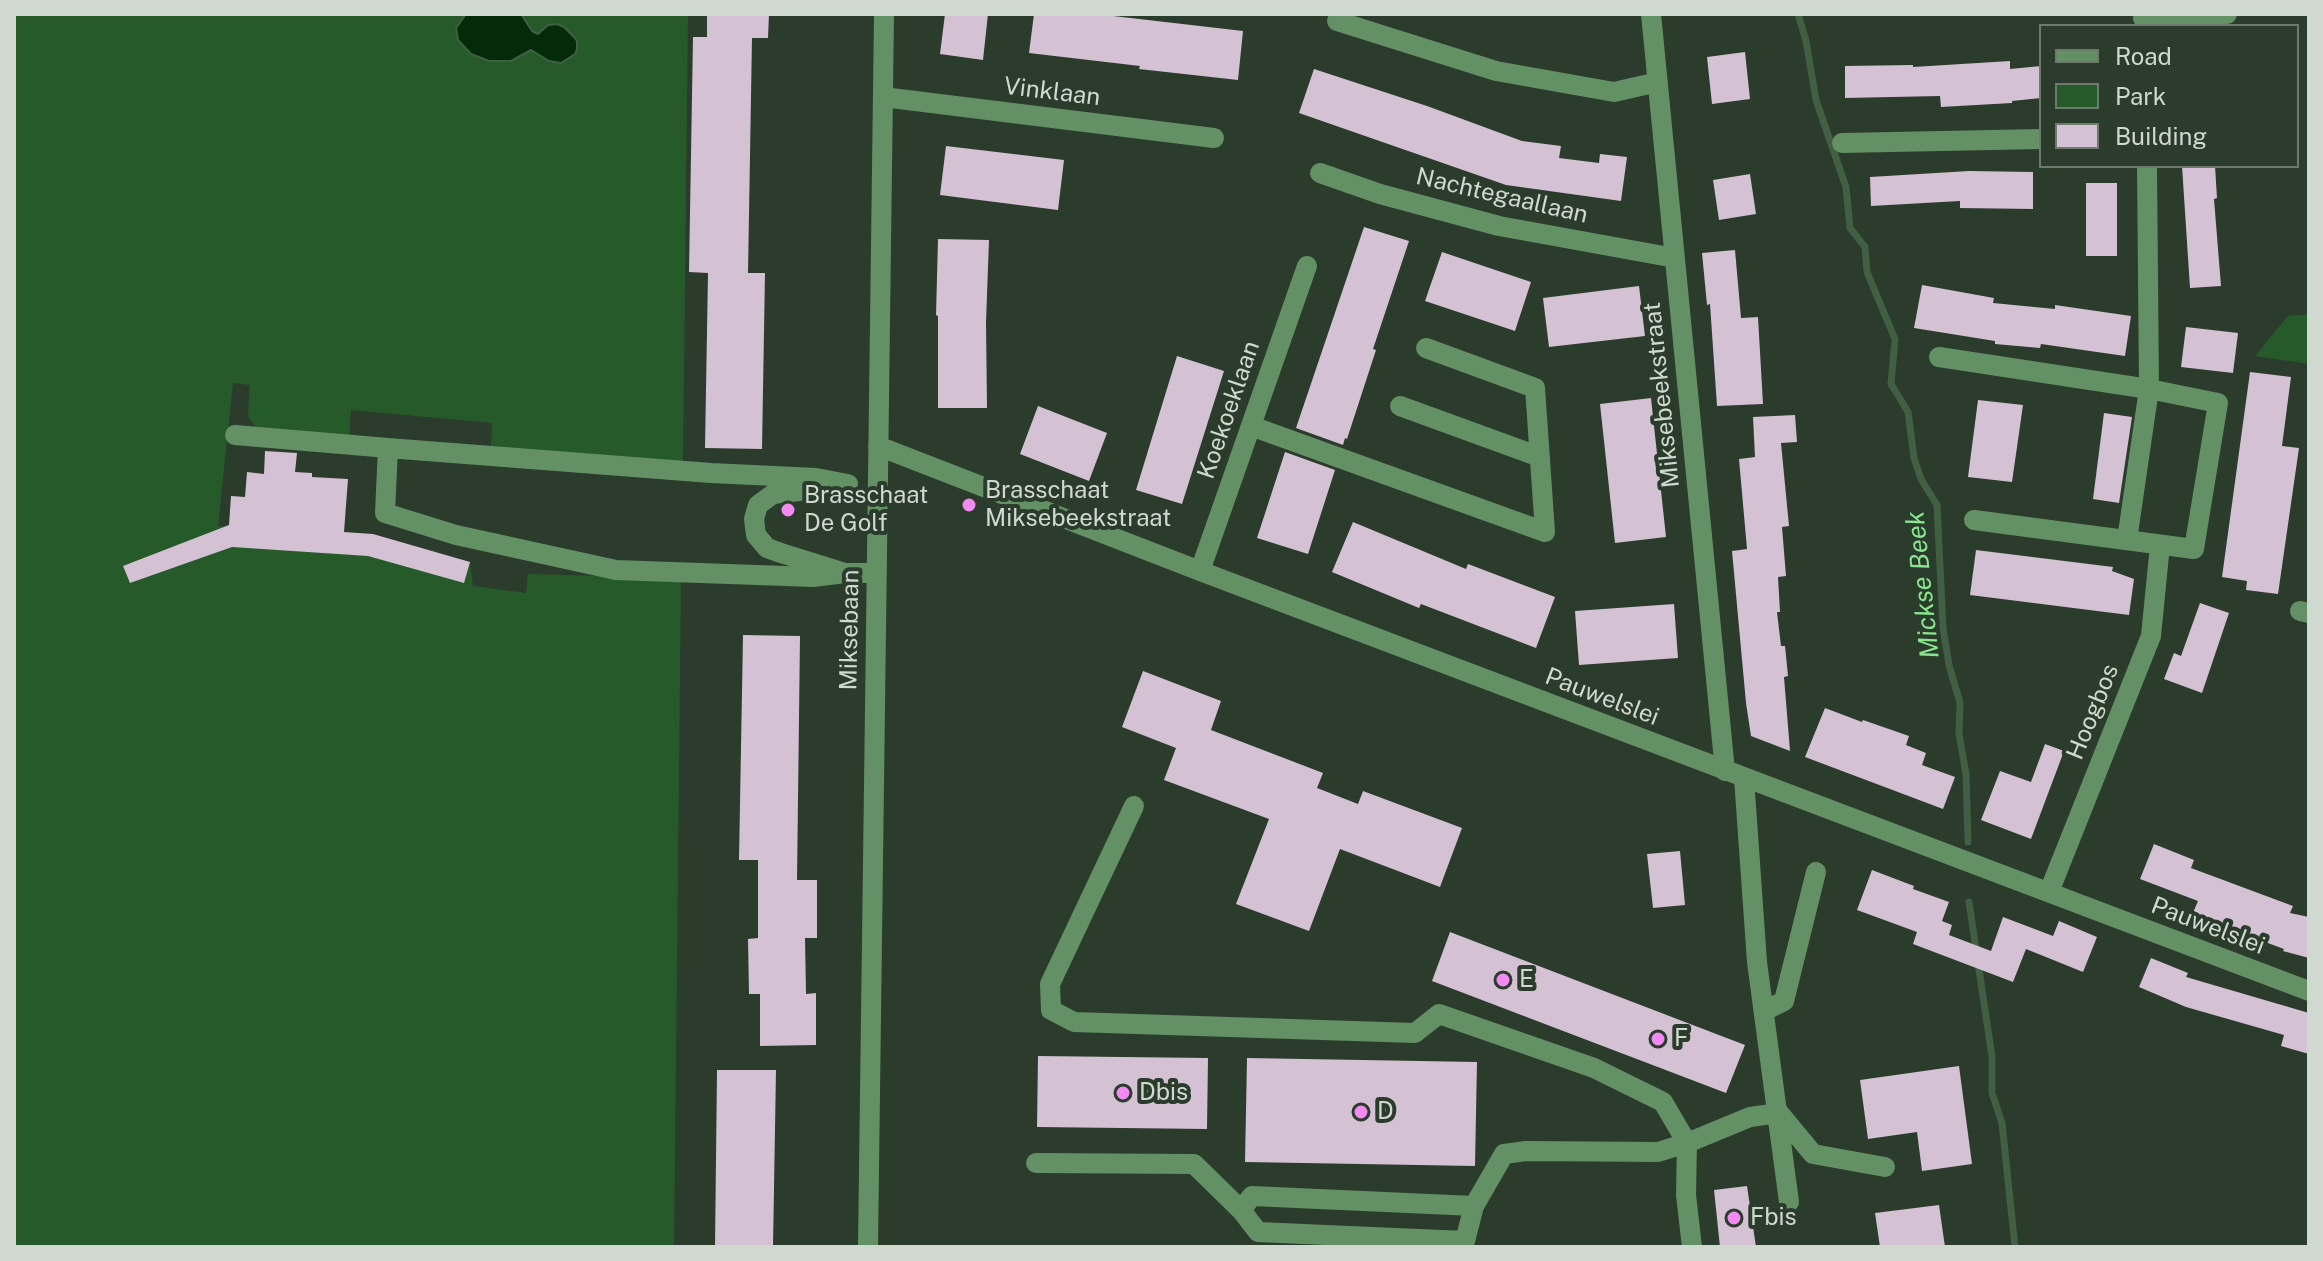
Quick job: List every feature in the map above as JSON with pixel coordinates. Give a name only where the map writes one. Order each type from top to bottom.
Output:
[{"type":"street","name":"Miksebaan","points":[[868,1247],[884,14]]},
{"type":"street","name":"Miksebeekstraat","points":[[1651,14],[1675,258],[1734,775],[1789,1202]]},
{"type":"street","points":[[2143,19],[2227,14]]},
{"type":"street","points":[[1337,21],[1496,71],[1614,92],[1658,82]]},
{"type":"street","name":"Vinklaan","points":[[883,97],[1214,138]]},
{"type":"street","points":[[1842,143],[2039,139]]},
{"type":"street","points":[[2127,540],[2149,389],[2147,168]]},
{"type":"street","name":"Nachtegaallaan","points":[[1320,173],[1380,194],[1499,226],[1675,258]]},
{"type":"street","name":"Koekoeklaan","points":[[1200,571],[1307,266]]},
{"type":"street","points":[[1251,426],[1545,532],[1535,388],[1426,348]]},
{"type":"street","points":[[1939,357],[2149,389],[2218,403],[2194,549],[1974,520]]},
{"type":"street","points":[[1400,406],[1540,457]]},
{"type":"street","points":[[235,435],[877,485]]},
{"type":"street","name":"Pauwelslei","points":[[878,446],[1734,775],[2309,991]]},
{"type":"street","points":[[388,448],[385,513],[456,535],[616,570],[813,577],[877,573]]},
{"type":"street","points":[[845,573],[767,548],[756,535],[754,519],[758,505],[773,494],[808,492],[848,484]]},
{"type":"street","name":"Hoogbos","points":[[2049,892],[2151,636],[2160,545]]},
{"type":"street","points":[[1134,806],[1050,984],[1051,1010],[1074,1022],[1415,1033],[1439,1014],[1594,1068],[1663,1102],[1687,1143],[1686,1195],[1692,1247]]},
{"type":"street","points":[[1764,1011],[1784,1001],[1816,872]]},
{"type":"street","points":[[1036,1163],[1194,1164],[1241,1210],[1258,1232],[1470,1244],[1474,1206],[1504,1154],[1526,1151],[1658,1152],[1750,1117],[1779,1113],[1813,1154],[1885,1167]]},
{"type":"street","points":[[1241,1210],[1252,1196],[1474,1206]]},
{"type":"green space","points":[[14,14],[688,14],[683,464],[491,446],[492,423],[351,410],[349,437],[257,427],[248,415],[250,385],[233,383],[218,526],[373,537],[470,563],[473,586],[526,593],[528,574],[681,578],[674,1247],[14,1247]]},
{"type":"green space","points":[[2309,314],[2309,364],[2255,356],[2288,316]]},
{"type":"shaded area","points":[[466,14],[521,14],[532,31],[538,34],[548,25],[557,24],[577,41],[577,49],[575,54],[561,63],[549,61],[531,50],[511,61],[489,61],[471,54],[458,40],[456,28]]},
{"type":"building","points":[[707,14],[769,14],[768,38],[752,38],[748,273],[765,273],[762,449],[705,448],[708,273],[689,272],[693,37],[707,37]]},
{"type":"building","points":[[945,14],[988,14],[983,60],[940,54]]},
{"type":"building","points":[[1034,14],[1096,14],[1243,31],[1238,80],[1029,53]]},
{"type":"building","points":[[1745,52],[1750,99],[1712,104],[1707,57]]},
{"type":"building","points":[[2010,61],[2010,69],[2039,66],[2039,98],[1941,107],[1940,96],[1845,98],[1845,66],[1913,67]]},
{"type":"building","points":[[1314,69],[1522,141],[1561,146],[1559,158],[1599,163],[1600,154],[1627,157],[1621,201],[1506,185],[1299,113]]},
{"type":"building","points":[[946,146],[1064,160],[1058,210],[940,195]]},
{"type":"building","points":[[2182,168],[2215,168],[2217,198],[2214,199],[2221,286],[2190,288]]},
{"type":"building","points":[[1969,171],[2033,172],[2033,209],[1960,208],[1960,201],[1871,206],[1870,177]]},
{"type":"building","points":[[1750,174],[1756,214],[1719,220],[1713,180]]},
{"type":"building","points":[[2086,183],[2117,183],[2117,256],[2086,256]]},
{"type":"building","points":[[1364,227],[1409,241],[1343,445],[1296,428]]},
{"type":"building","points":[[938,239],[989,240],[987,408],[938,408]]},
{"type":"building","points":[[1735,250],[1741,318],[1758,317],[1763,404],[1717,406],[1710,304],[1707,305],[1702,253]]},
{"type":"building","points":[[1442,252],[1531,282],[1515,331],[1425,301]]},
{"type":"building","points":[[1922,285],[1994,298],[1993,303],[2055,309],[2055,305],[2131,316],[2125,356],[2041,344],[2040,348],[1995,344],[1995,341],[1914,328]]},
{"type":"building","points":[[1639,286],[1645,336],[1549,347],[1543,298]]},
{"type":"building","points":[[2186,327],[2238,333],[2233,373],[2181,367]]},
{"type":"building","points":[[1177,356],[1224,371],[1182,504],[1136,490]]},
{"type":"building","points":[[2250,372],[2291,377],[2282,446],[2299,448],[2278,594],[2246,590],[2247,581],[2222,577]]},
{"type":"building","points":[[1651,398],[1666,537],[1615,543],[1600,404]]},
{"type":"building","points":[[1978,400],[2023,405],[2012,482],[1968,477]]},
{"type":"building","points":[[1038,406],[1107,433],[1089,481],[1020,454]]},
{"type":"building","points":[[2104,413],[2132,417],[2119,503],[2093,499]]},
{"type":"building","points":[[1795,415],[1797,442],[1781,443],[1789,526],[1782,527],[1786,576],[1778,577],[1780,612],[1777,612],[1788,676],[1784,677],[1790,751],[1751,736],[1732,551],[1747,549],[1739,459],[1755,457],[1753,417]]},
{"type":"building","points":[[265,451],[297,453],[295,472],[312,473],[312,477],[348,479],[344,532],[373,534],[470,562],[464,583],[368,556],[232,547],[130,583],[123,566],[229,525],[231,496],[245,497],[247,472],[264,474]]},
{"type":"building","points":[[1285,452],[1335,470],[1308,554],[1257,538]]},
{"type":"building","points":[[1353,522],[1466,569],[1468,564],[1555,597],[1536,648],[1421,604],[1419,608],[1332,572]]},
{"type":"building","points":[[1976,550],[2113,567],[2112,571],[2134,579],[2129,615],[1970,595]]},
{"type":"building","points":[[2200,603],[2229,613],[2202,693],[2164,679],[2174,653],[2181,656]]},
{"type":"building","points":[[1674,604],[1678,658],[1579,665],[1575,611]]},
{"type":"building","points":[[743,635],[800,636],[797,880],[817,880],[817,938],[805,938],[806,994],[816,993],[816,1045],[760,1046],[760,994],[749,994],[748,939],[758,938],[758,860],[739,860]]},
{"type":"building","points":[[1143,671],[1221,701],[1211,730],[1323,773],[1317,788],[1358,804],[1363,791],[1462,828],[1440,887],[1340,849],[1309,931],[1236,904],[1269,819],[1164,780],[1176,748],[1122,727]]},
{"type":"building","points":[[1825,708],[1909,736],[1906,745],[1926,753],[1922,765],[1955,777],[1943,809],[1805,757]]},
{"type":"building","points":[[2045,744],[2064,751],[2031,839],[1981,820],[2000,771],[2031,782]]},
{"type":"building","points":[[2154,844],[2194,860],[2191,868],[2293,906],[2290,913],[2309,917],[2309,958],[2192,915],[2198,901],[2140,879]]},
{"type":"building","points":[[1680,851],[1685,905],[1653,908],[1647,854]]},
{"type":"building","points":[[1872,870],[1949,902],[1942,921],[1952,925],[1949,935],[1991,951],[2003,917],[2053,936],[2059,921],[2097,937],[2083,972],[2026,949],[2013,982],[1913,944],[1917,932],[1857,910]]},
{"type":"building","points":[[1450,932],[1745,1045],[1726,1093],[1432,981]]},
{"type":"building","points":[[2151,958],[2188,973],[2186,977],[2309,1013],[2309,1054],[2281,1046],[2284,1035],[2186,1007],[2139,987]]},
{"type":"building","name":"Dbis","points":[[1038,1056],[1208,1058],[1207,1129],[1037,1127]]},
{"type":"building","name":"D","points":[[1247,1058],[1477,1062],[1475,1166],[1245,1162]]},
{"type":"building","points":[[1959,1066],[1972,1164],[1922,1171],[1917,1132],[1868,1139],[1860,1080]]},
{"type":"building","points":[[717,1070],[776,1070],[773,1247],[715,1247]]},
{"type":"building","name":"Fbis","points":[[1747,1186],[1756,1247],[1720,1247],[1714,1190]]},
{"type":"building","points":[[1939,1205],[1945,1247],[1880,1247],[1875,1213]]},
{"type":"waterway","name":"Mickse Beek","points":[[1798,14],[1816,100],[1846,187],[1850,228],[1865,247],[1867,272],[1895,339],[1891,384],[1908,412],[1914,458],[1921,479],[1937,505],[1943,628],[1960,703],[1959,734],[1966,774],[1968,842]]},
{"type":"waterway","name":"Mickse Beek","points":[[1969,902],[1992,1057],[1992,1093],[2002,1123],[2015,1247]]},
{"type":"place","name":"Brasschaat Miksebeekstraat","points":[[969,505]]},
{"type":"place","name":"Brasschaat De Golf","points":[[788,510]]},
{"type":"place","name":"E","points":[[1503,980]]},
{"type":"place","name":"F","points":[[1658,1039]]},
{"type":"place","name":"Dbis","points":[[1123,1093]]},
{"type":"place","name":"D","points":[[1361,1112]]},
{"type":"place","name":"Fbis","points":[[1734,1218]]}]
